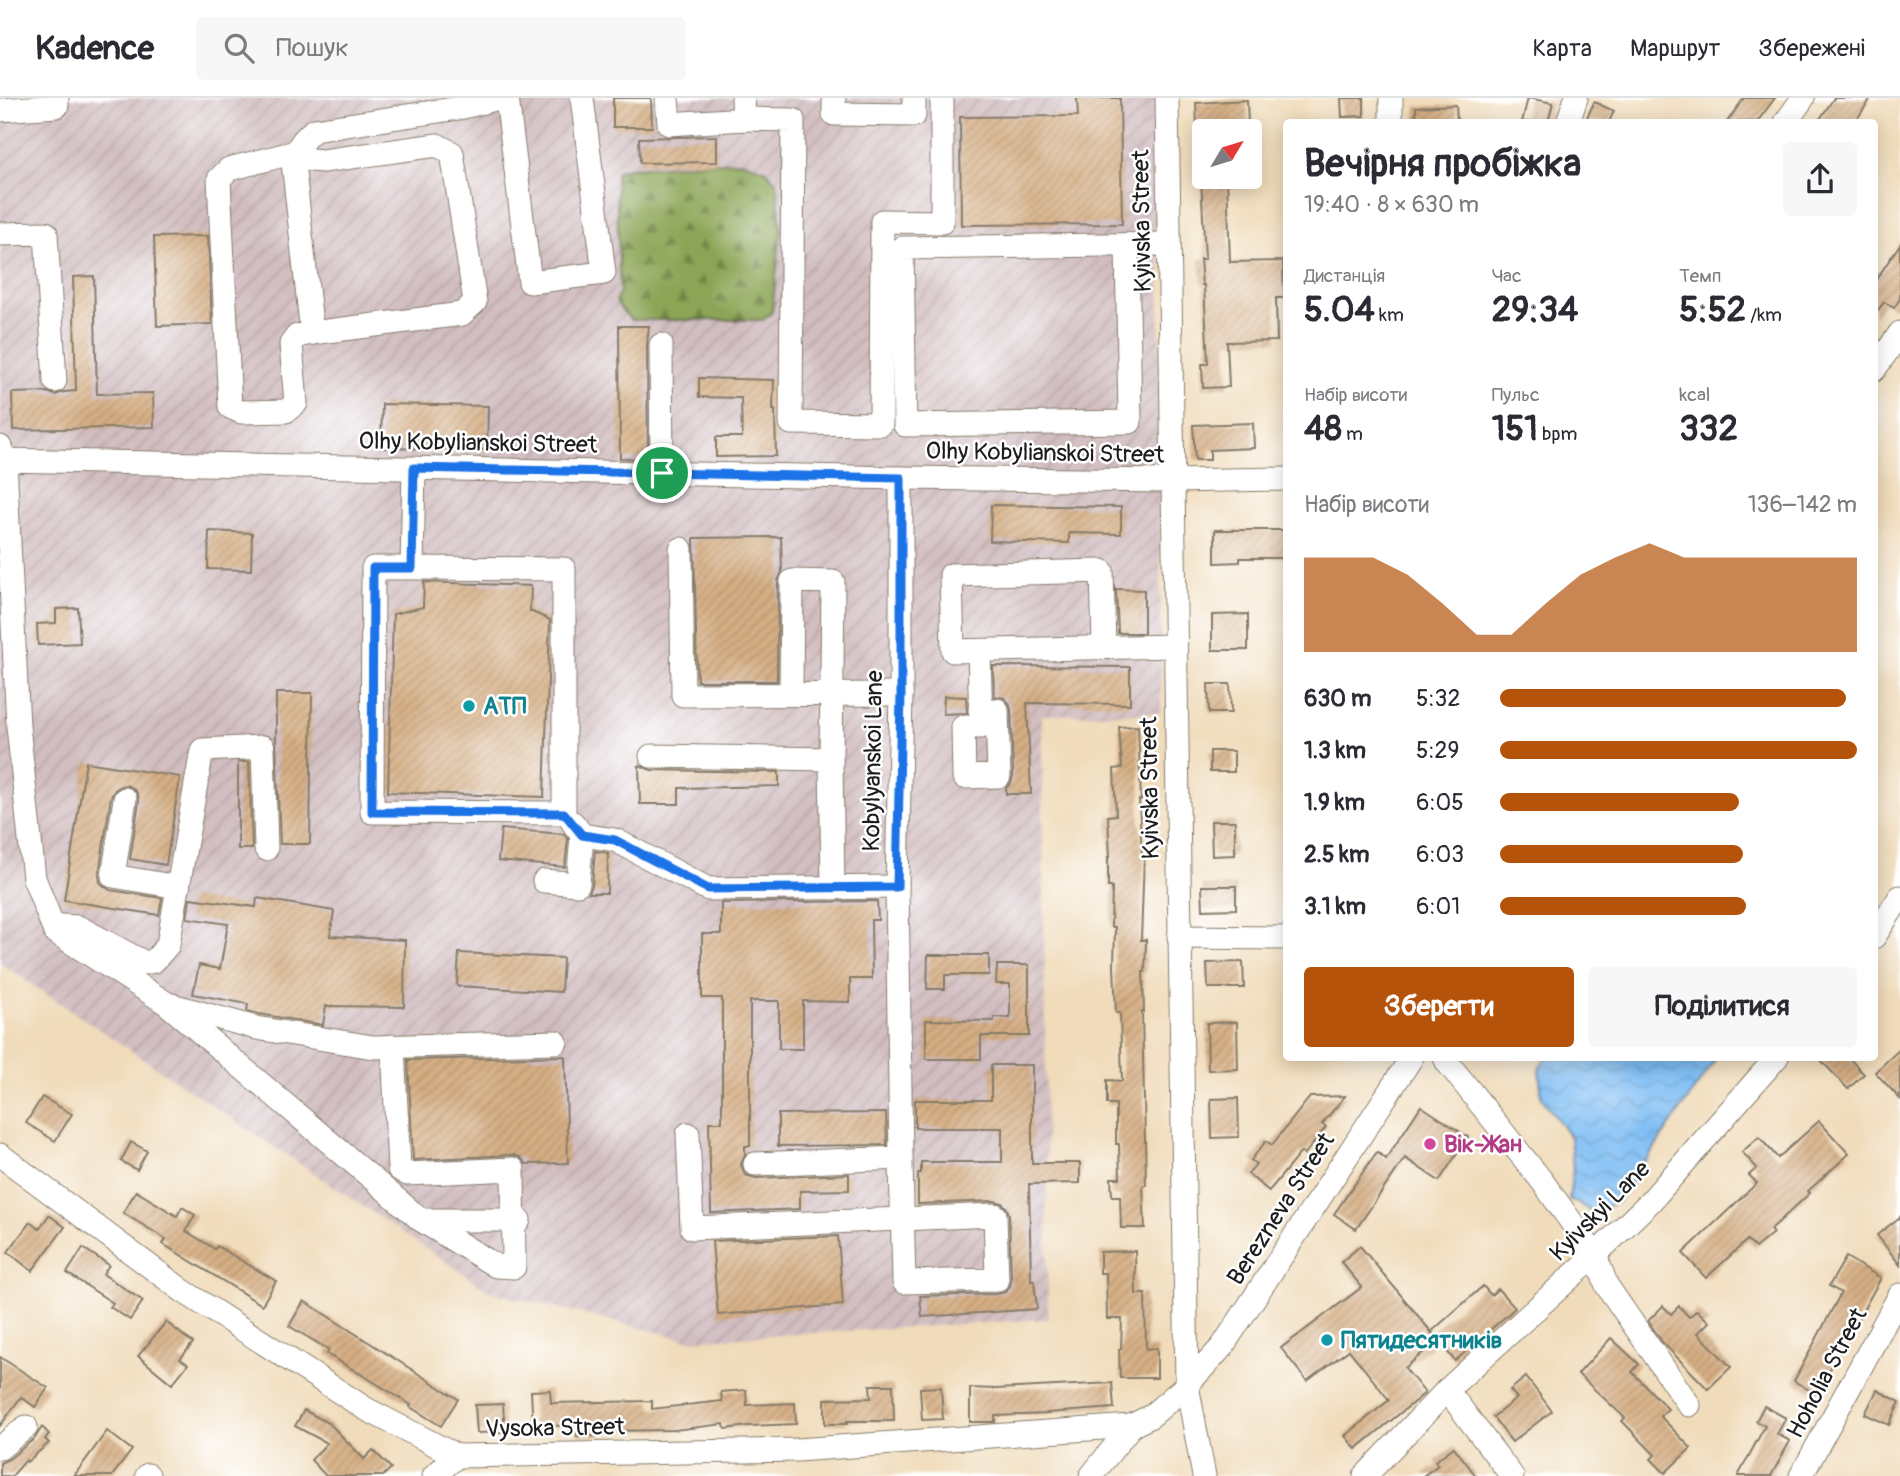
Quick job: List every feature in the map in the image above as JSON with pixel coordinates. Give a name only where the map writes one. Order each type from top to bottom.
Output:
[{"type":"street","points":[[0,110],[57,106],[57,98]]},
{"type":"street","points":[[312,332],[293,162],[303,139],[314,130],[459,108],[499,98]]},
{"type":"street","points":[[507,98],[530,282],[604,273],[583,98]]},
{"type":"street","points":[[667,98],[669,124],[743,109],[793,120],[792,423],[881,424],[882,221],[942,222],[942,98]]},
{"type":"street","points":[[834,98],[834,114],[914,115],[914,98]]},
{"type":"street","name":"Kyivska Street","points":[[1167,98],[1186,1385],[1204,1476]]},
{"type":"street","points":[[1391,98],[1391,119]]},
{"type":"street","points":[[1569,119],[1576,98]]},
{"type":"street","points":[[1788,119],[1802,98]]},
{"type":"street","points":[[437,145],[452,153],[475,302],[461,314],[297,336],[291,344],[296,403],[286,411],[241,412],[230,407],[219,179],[229,169],[296,152],[310,160],[323,161],[437,145]]},
{"type":"street","points":[[0,234],[46,233],[55,381]]},
{"type":"street","points":[[1127,245],[1130,422],[905,425],[902,248],[1168,244]]},
{"type":"street","points":[[1878,364],[1900,333]]},
{"type":"street","points":[[661,345],[662,473]]},
{"type":"street","points":[[2,456],[18,726],[34,878],[54,932],[166,1003],[421,1220],[496,1266],[514,1267],[516,1220],[513,1169],[407,1174],[399,1169],[393,1046]]},
{"type":"street","name":"Olhy Kobylianskoi Street","points":[[2,456],[901,478],[1172,481],[1283,479]]},
{"type":"street","points":[[412,568],[414,468]]},
{"type":"street","name":"Kobylyanskoi Lane","points":[[901,478],[901,694],[897,887],[902,1218],[904,1282],[997,1280],[995,1215],[902,1218]]},
{"type":"street","points":[[681,549],[683,695],[901,694]]},
{"type":"street","points":[[564,813],[372,812],[373,568],[564,569],[564,813],[582,835],[615,840],[708,889],[897,887]]},
{"type":"street","points":[[1104,648],[1102,571],[951,575],[953,651],[979,651],[1104,648],[1174,646]]},
{"type":"street","points":[[791,694],[792,581],[834,582],[831,759],[833,888]]},
{"type":"street","points":[[979,651],[980,710]]},
{"type":"street","points":[[54,932],[63,926],[78,927],[145,963],[154,961],[168,945],[202,750],[263,747],[267,849]]},
{"type":"street","points":[[650,755],[831,759]]},
{"type":"street","points":[[125,799],[113,876],[178,887]]},
{"type":"street","points":[[544,881],[578,884],[582,835]]},
{"type":"street","points":[[1878,931],[1900,897]]},
{"type":"street","points":[[1179,937],[1283,938]]},
{"type":"street","points":[[166,1003],[256,1028],[373,1047],[555,1042]]},
{"type":"street","name":"Berezneva Street","points":[[1186,1385],[1222,1347],[1409,1061]]},
{"type":"street","points":[[1447,1061],[1542,1181],[1595,1255],[1607,1286],[1689,1405]]},
{"type":"street","name":"Kyivskyi Lane","points":[[1367,1475],[1447,1390],[1650,1202],[1773,1061]]},
{"type":"street","points":[[688,1134],[692,1228],[902,1218]]},
{"type":"street","name":"Vysoka Street","points":[[0,1155],[183,1291],[366,1409],[457,1456],[797,1450],[1131,1426],[1151,1416],[1186,1385]]},
{"type":"street","points":[[755,1164],[901,1158]]},
{"type":"street","points":[[421,1220],[516,1220]]},
{"type":"street","name":"Hoholia Street","points":[[1801,1476],[1900,1295]]},
{"type":"street","points":[[1447,1390],[1512,1476]]},
{"type":"street","points":[[1091,1476],[1131,1426]]},
{"type":"street","points":[[0,1448],[26,1427]]},
{"type":"street","points":[[435,1476],[457,1456]]},
{"type":"shaded area","points":[[0,98],[1159,98],[1161,713],[1042,715],[1048,1319],[690,1340],[491,1292],[0,963]]},
{"type":"green space","points":[[740,161],[765,169],[777,183],[781,230],[772,312],[763,320],[631,320],[616,300],[620,292],[616,171]]},
{"type":"water","points":[[1544,1061],[1714,1061],[1617,1203],[1592,1211],[1569,1199],[1573,1170],[1570,1137],[1542,1098],[1539,1069]]},
{"type":"building","points":[[613,98],[651,98],[652,127],[613,127]]},
{"type":"building","points":[[1077,98],[1120,98],[1122,224],[961,225],[960,117],[1078,116]]},
{"type":"building","points":[[1341,98],[1364,98],[1364,116],[1342,117]]},
{"type":"building","points":[[1528,98],[1553,103],[1549,119],[1523,119]]},
{"type":"building","points":[[1744,98],[1775,98],[1759,119],[1729,119]]},
{"type":"building","points":[[1834,98],[1871,98],[1857,119],[1820,119]]},
{"type":"building","points":[[1247,100],[1248,119],[1197,119],[1196,103]]},
{"type":"building","points":[[1594,102],[1614,111],[1610,119],[1586,119]]},
{"type":"building","points":[[1456,105],[1457,119],[1416,119],[1416,107]]},
{"type":"building","points":[[717,136],[717,162],[640,163],[639,138]]},
{"type":"building","points":[[1202,189],[1227,189],[1230,262],[1283,261],[1283,298],[1276,298],[1277,341],[1227,342],[1229,387],[1203,388],[1202,364],[1208,364],[1200,259],[1205,259]]},
{"type":"building","points":[[208,236],[212,324],[157,326],[154,237]]},
{"type":"building","points":[[1900,244],[1900,299],[1894,308],[1884,302],[1878,310],[1878,277]]},
{"type":"building","points":[[94,276],[97,394],[153,393],[154,427],[13,430],[12,393],[47,392],[55,395],[76,391],[73,277]]},
{"type":"building","points":[[619,326],[649,326],[648,459],[620,458]]},
{"type":"building","points":[[699,378],[774,380],[776,456],[716,457],[716,437],[742,437],[741,398],[699,397]]},
{"type":"building","points":[[382,404],[488,406],[487,450],[381,448]]},
{"type":"building","points":[[1253,423],[1254,448],[1210,450],[1210,460],[1195,460],[1193,425]]},
{"type":"building","points":[[991,505],[1121,507],[1121,534],[1069,533],[1069,543],[990,541]]},
{"type":"building","points":[[1215,530],[1283,530],[1283,558],[1240,558],[1240,562],[1215,563]]},
{"type":"building","points":[[209,531],[252,533],[251,570],[208,569]]},
{"type":"building","points":[[781,537],[777,681],[697,681],[694,538]]},
{"type":"building","name":"АТП","points":[[424,582],[531,586],[530,611],[550,620],[544,797],[388,792],[393,614],[423,607]]},
{"type":"building","points":[[1116,589],[1144,590],[1144,633],[1118,633]]},
{"type":"building","points":[[78,608],[80,643],[38,645],[37,624],[56,623],[56,609]]},
{"type":"building","points":[[1248,614],[1248,650],[1212,650],[1212,615]]},
{"type":"building","points":[[993,666],[1130,667],[1130,704],[1027,703],[1031,794],[1006,794],[1006,788],[1013,776],[1011,710],[1004,698],[994,696]]},
{"type":"building","points":[[1208,684],[1230,684],[1231,713],[1209,713]]},
{"type":"building","points":[[276,693],[312,693],[310,844],[280,844]]},
{"type":"building","points":[[944,696],[966,697],[967,713],[943,714]]},
{"type":"building","points":[[1138,726],[1139,800],[1144,857],[1141,940],[1146,940],[1142,1012],[1145,1228],[1121,1228],[1120,1196],[1112,1196],[1111,1178],[1120,1178],[1119,1144],[1116,1144],[1116,1104],[1107,1104],[1107,1080],[1122,1081],[1120,1013],[1116,1013],[1115,927],[1111,927],[1112,887],[1108,887],[1108,816],[1116,815],[1114,769],[1122,768],[1119,727]]},
{"type":"building","points":[[1210,751],[1234,751],[1234,772],[1210,772]]},
{"type":"building","points":[[86,762],[180,777],[166,865],[130,859],[139,801],[133,788],[126,785],[115,790],[111,797],[99,874],[100,882],[110,890],[162,898],[159,915],[64,900]]},
{"type":"building","points":[[238,762],[249,762],[252,849],[238,849]]},
{"type":"building","points":[[639,765],[651,770],[779,772],[779,786],[679,788],[679,804],[640,804]]},
{"type":"building","points":[[1211,821],[1235,821],[1235,855],[1212,856]]},
{"type":"building","points":[[501,829],[564,834],[568,839],[565,867],[498,861]]},
{"type":"building","points":[[595,851],[608,853],[607,893],[589,893]]},
{"type":"building","points":[[1202,886],[1236,886],[1236,909],[1203,910]]},
{"type":"building","points":[[190,898],[256,907],[257,898],[334,911],[330,936],[405,940],[404,1007],[326,1006],[323,1025],[259,1014],[247,1011],[248,1004],[193,994],[199,965],[220,969],[228,924],[187,918]]},
{"type":"building","points":[[877,901],[878,920],[871,920],[872,979],[850,979],[850,1002],[803,1001],[803,1049],[779,1049],[779,1001],[750,1001],[750,1146],[745,1146],[741,1164],[745,1175],[756,1178],[849,1174],[849,1190],[800,1191],[800,1209],[711,1213],[709,1122],[722,1122],[722,998],[702,998],[702,934],[721,934],[721,903]]},
{"type":"building","points":[[459,953],[563,958],[561,992],[457,986]]},
{"type":"building","points":[[928,955],[989,955],[989,975],[945,975],[945,989],[927,989]]},
{"type":"building","points":[[1243,962],[1244,988],[1208,988],[1207,963]]},
{"type":"building","points":[[997,965],[1029,965],[1029,1036],[981,1036],[981,1059],[926,1059],[926,1020],[994,1021],[994,1017],[1010,1018],[1010,984],[996,984]]},
{"type":"building","points":[[1237,1022],[1238,1069],[1208,1070],[1207,1023]]},
{"type":"building","points":[[1900,1049],[1900,1099],[1875,1072]]},
{"type":"building","points":[[565,1056],[568,1163],[526,1164],[520,1157],[512,1155],[413,1160],[408,1060]]},
{"type":"building","points":[[1822,1061],[1852,1061],[1864,1074],[1848,1089]]},
{"type":"building","points":[[991,1065],[1032,1065],[1032,1163],[1080,1163],[1080,1183],[1029,1184],[1031,1281],[1034,1281],[1037,1309],[922,1317],[920,1296],[997,1294],[1005,1292],[1010,1286],[1009,1215],[1002,1203],[918,1204],[918,1173],[921,1173],[921,1162],[1002,1162],[1002,1128],[915,1128],[915,1100],[991,1100]]},
{"type":"building","points":[[1345,1096],[1322,1124],[1326,1127],[1304,1155],[1301,1152],[1269,1191],[1248,1174],[1256,1164],[1251,1160],[1266,1141],[1272,1145],[1310,1097]]},
{"type":"building","points":[[42,1097],[72,1114],[55,1141],[26,1123]]},
{"type":"building","points":[[1238,1098],[1239,1137],[1212,1138],[1211,1099]]},
{"type":"building","points":[[1421,1106],[1468,1137],[1439,1181],[1405,1158],[1356,1229],[1334,1214],[1377,1152],[1386,1159]]},
{"type":"building","points":[[886,1113],[887,1145],[778,1146],[778,1114]]},
{"type":"building","points":[[1819,1121],[1849,1154],[1770,1230],[1773,1233],[1755,1248],[1747,1240],[1706,1278],[1683,1253],[1757,1183],[1749,1175],[1757,1168],[1742,1152],[1759,1137],[1778,1158]]},
{"type":"building","points":[[131,1142],[147,1151],[137,1170],[121,1161]]},
{"type":"building","points":[[136,1191],[177,1216],[182,1207],[195,1215],[186,1231],[276,1281],[262,1305],[163,1244],[166,1239],[123,1213]]},
{"type":"building","points":[[49,1215],[65,1227],[32,1271],[8,1252],[30,1222],[39,1229]]},
{"type":"building","points":[[1900,1217],[1900,1265],[1877,1235]]},
{"type":"building","points":[[838,1236],[843,1305],[718,1315],[712,1241]]},
{"type":"building","points":[[1360,1246],[1438,1340],[1405,1368],[1425,1393],[1356,1449],[1345,1436],[1389,1400],[1349,1350],[1307,1381],[1281,1348],[1362,1287],[1341,1262]]},
{"type":"building","points":[[83,1248],[109,1265],[103,1274],[143,1301],[130,1320],[110,1307],[113,1303],[67,1273]]},
{"type":"building","points":[[1135,1251],[1136,1294],[1145,1294],[1146,1349],[1157,1348],[1157,1378],[1120,1378],[1122,1319],[1107,1319],[1106,1273],[1100,1273],[1100,1252]]},
{"type":"building","points":[[1846,1257],[1881,1278],[1816,1394],[1794,1381],[1841,1293],[1829,1286]]},
{"type":"building","points":[[1483,1286],[1491,1295],[1498,1289],[1515,1308],[1455,1361],[1431,1332]]},
{"type":"building","points":[[304,1301],[458,1399],[441,1426],[327,1354],[329,1350],[289,1326]]},
{"type":"building","points":[[1663,1306],[1671,1314],[1679,1306],[1689,1317],[1697,1310],[1709,1322],[1698,1333],[1731,1367],[1708,1389],[1663,1343],[1648,1321]]},
{"type":"building","points":[[166,1322],[193,1343],[180,1359],[188,1364],[172,1384],[138,1356]]},
{"type":"building","points":[[1611,1338],[1639,1364],[1632,1372],[1668,1409],[1660,1416],[1691,1448],[1665,1473],[1651,1459],[1655,1455],[1622,1421],[1625,1418],[1578,1374]]},
{"type":"building","points":[[0,1357],[48,1388],[35,1407],[21,1397],[0,1426]]},
{"type":"building","points":[[1526,1377],[1552,1411],[1512,1442],[1493,1417],[1517,1398],[1510,1390]]},
{"type":"building","points":[[1112,1383],[1114,1408],[995,1416],[995,1422],[970,1422],[970,1388]]},
{"type":"building","points":[[870,1385],[893,1385],[894,1421],[825,1424],[825,1399],[871,1398]]},
{"type":"building","points":[[941,1387],[943,1419],[922,1420],[920,1388]]},
{"type":"building","points":[[550,1390],[551,1403],[652,1401],[652,1409],[722,1401],[721,1392],[746,1390],[747,1405],[795,1403],[796,1424],[725,1429],[724,1424],[674,1430],[602,1431],[602,1436],[577,1436],[577,1424],[533,1428],[531,1391]]},
{"type":"building","points":[[1877,1390],[1900,1402],[1889,1425],[1865,1414]]},
{"type":"building","points":[[503,1404],[505,1432],[477,1433],[475,1405]]},
{"type":"building","points":[[1764,1406],[1786,1418],[1777,1434],[1790,1441],[1771,1476],[1738,1476],[1765,1426],[1756,1421]]},
{"type":"building","points":[[304,1410],[330,1424],[364,1459],[373,1450],[391,1468],[383,1476],[326,1476],[311,1460],[327,1443],[295,1426]]},
{"type":"building","points":[[42,1427],[49,1434],[45,1439],[49,1443],[27,1462],[26,1460],[12,1476],[0,1476],[0,1463],[35,1438]]},
{"type":"building","points":[[107,1431],[132,1450],[112,1476],[74,1476]]},
{"type":"building","points":[[1454,1447],[1476,1476],[1423,1476],[1438,1465],[1435,1461]]},
{"type":"place","name":"АТП","points":[[469,706]]},
{"type":"place","name":"Вік-Жан","points":[[1430,1144]]},
{"type":"place","name":"Пятидесятників","points":[[1327,1340]]},
{"type":"route","points":[[414,468],[662,473],[901,478],[901,694],[897,887],[708,889],[615,840],[582,835],[564,813],[372,812],[373,568],[412,568],[414,468]]}]
